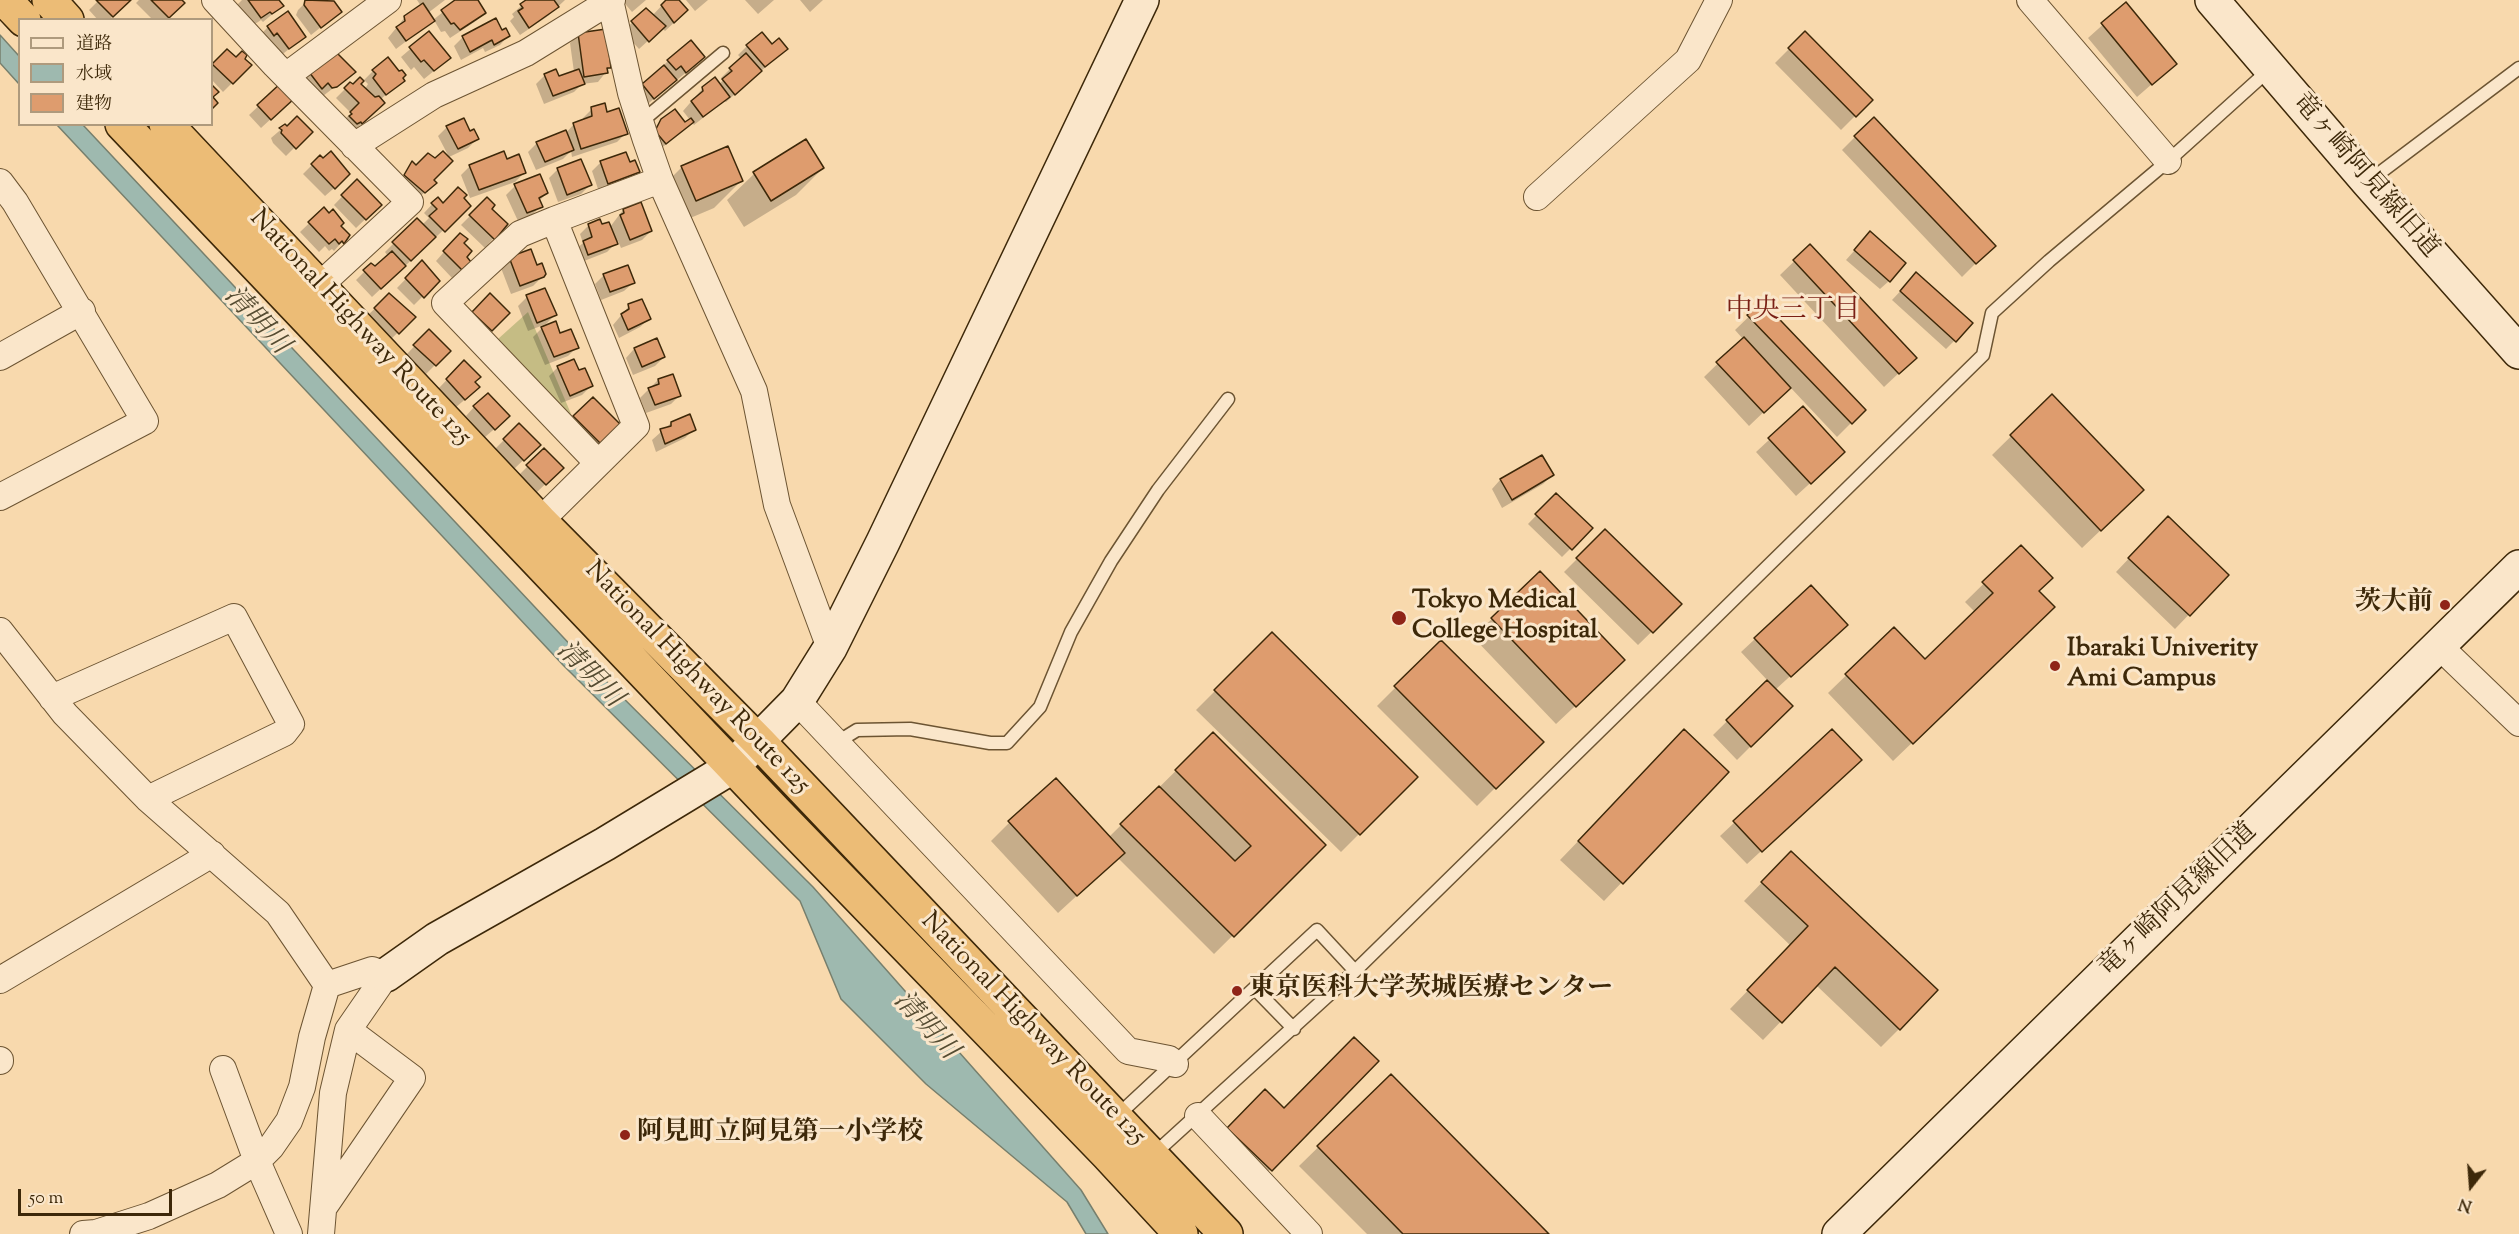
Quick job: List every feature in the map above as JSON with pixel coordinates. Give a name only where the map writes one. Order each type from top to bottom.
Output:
[{"type":"highway","points":[[5,0],[22,18]]},
{"type":"highway","points":[[49,0],[65,18]]},
{"type":"highway","name":"National Highway Route 125","points":[[124,126],[732,767],[1108,1155],[1181,1234]]},
{"type":"highway","name":"National Highway Route 125","points":[[168,126],[540,521],[759,742],[1226,1234]]},
{"type":"street","points":[[216,0],[286,76],[410,202],[319,286]]},
{"type":"street","points":[[286,76],[388,0]]},
{"type":"street","points":[[354,146],[434,95],[526,53],[611,0],[631,93],[660,180],[754,391],[777,505],[830,648]]},
{"type":"street","points":[[321,1234],[333,1093],[348,1030],[386,975],[437,939],[605,844],[732,767],[797,701],[830,648],[1142,0]]},
{"type":"street","points":[[1537,197],[1688,60],[1719,0]]},
{"type":"street","points":[[2030,0],[2168,161]]},
{"type":"street","name":"竜ヶ崎阿見線旧道","points":[[2212,0],[2368,182],[2519,352]]},
{"type":"street","points":[[598,463],[445,303],[520,234],[660,180]]},
{"type":"street","points":[[0,182],[8,207],[82,311],[145,421],[0,497]]},
{"type":"street","points":[[540,521],[636,426],[554,220]]},
{"type":"street","points":[[0,357],[82,311]]},
{"type":"street","name":"竜ヶ崎阿見線旧道","points":[[1839,1234],[2519,567]]},
{"type":"street","points":[[52,698],[234,617],[291,724],[285,733],[148,799]]},
{"type":"street","points":[[0,631],[64,714],[148,799],[278,913],[327,985]]},
{"type":"street","points":[[2439,645],[2519,723]]},
{"type":"street","points":[[797,701],[1128,1051],[1169,1059],[1175,1064]]},
{"type":"street","points":[[0,980],[212,854]]},
{"type":"street","points":[[327,985],[372,970],[386,975]]},
{"type":"street","points":[[83,1234],[96,1233],[149,1216],[218,1185],[256,1161],[271,1147],[289,1121],[302,1087],[312,1037],[327,985]]},
{"type":"street","points":[[323,1209],[412,1078],[348,1030]]},
{"type":"street","points":[[223,1069],[256,1161],[289,1234]]},
{"type":"street","points":[[1198,1116],[1309,1234]]},
{"type":"lane","points":[[641,122],[723,53]]},
{"type":"lane","points":[[2368,182],[2519,68]]},
{"type":"lane","points":[[1355,971],[1317,930],[1116,1118],[1108,1155],[1152,1156],[1294,1029],[1355,971],[1983,355],[1992,313],[2049,261],[2168,161],[2270,69]]},
{"type":"lane","points":[[836,743],[857,730],[889,729],[910,729],[990,743],[1006,743],[1040,707],[1071,632],[1111,561],[1158,490],[1228,399]]},
{"type":"lane","points":[[1255,989],[1294,1029]]},
{"type":"shaded area","points":[[528,312],[574,421],[498,339]]},
{"type":"water","points":[[0,35],[18,55],[18,83],[0,63]]},
{"type":"water","name":"清明川","points":[[58,126],[84,126],[577,652],[813,887],[1081,1190],[1108,1234],[1086,1234],[1067,1202],[926,1084],[841,999],[800,901],[563,665]]},
{"type":"building","points":[[96,0],[131,0],[113,17]]},
{"type":"building","points":[[151,0],[182,0],[185,3],[169,18]]},
{"type":"building","points":[[248,0],[279,0],[284,6],[261,18]]},
{"type":"building","points":[[305,0],[334,1],[342,12],[321,28],[304,5]]},
{"type":"building","points":[[455,0],[478,0],[486,13],[460,30],[454,23],[451,24],[441,10]]},
{"type":"building","points":[[526,0],[554,0],[559,7],[529,28],[518,11],[523,8],[520,4]]},
{"type":"building","points":[[666,0],[679,0],[688,10],[674,23],[661,5]]},
{"type":"building","points":[[2126,2],[2177,64],[2152,85],[2101,23]]},
{"type":"building","points":[[423,3],[435,21],[406,41],[396,27],[405,21],[404,16]]},
{"type":"building","points":[[646,8],[666,26],[649,42],[631,21]]},
{"type":"building","points":[[288,11],[306,37],[289,49],[277,33],[274,36],[267,26]]},
{"type":"building","points":[[496,18],[502,30],[506,28],[510,36],[494,45],[492,40],[470,52],[462,36]]},
{"type":"building","points":[[606,29],[611,68],[607,68],[608,73],[584,77],[578,33]]},
{"type":"building","points":[[429,31],[451,58],[434,71],[424,60],[421,62],[409,47]]},
{"type":"building","points":[[1805,31],[1873,100],[1856,117],[1788,48]]},
{"type":"building","points":[[762,32],[772,44],[779,38],[788,49],[765,67],[746,45]]},
{"type":"building","points":[[691,40],[705,57],[686,73],[681,66],[676,70],[667,60]]},
{"type":"building","points":[[227,49],[236,57],[242,51],[247,55],[245,59],[252,65],[233,84],[213,63]]},
{"type":"building","points":[[336,52],[356,72],[337,87],[332,88],[328,83],[322,89],[309,72]]},
{"type":"building","points":[[746,53],[762,71],[735,95],[722,79],[732,71],[729,68]]},
{"type":"building","points":[[388,57],[399,71],[402,70],[406,75],[403,78],[405,81],[386,95],[373,78],[376,74],[372,70]]},
{"type":"building","points":[[664,65],[677,80],[654,99],[642,84]]},
{"type":"building","points":[[556,69],[559,76],[579,69],[585,84],[553,96],[544,74]]},
{"type":"building","points":[[360,77],[364,81],[361,84],[385,103],[362,124],[361,122],[357,124],[349,116],[359,103],[344,88],[350,82],[353,84]]},
{"type":"building","points":[[715,77],[730,97],[703,117],[691,101],[703,91],[702,87]]},
{"type":"building","points":[[282,82],[296,97],[271,120],[257,105]]},
{"type":"building","points":[[213,86],[219,92],[213,97]]},
{"type":"building","points":[[213,97],[218,103],[213,108]]},
{"type":"building","points":[[605,103],[607,112],[619,108],[628,134],[581,149],[573,123],[592,116],[591,107]]},
{"type":"building","points":[[675,109],[685,122],[691,118],[694,122],[666,144],[655,131],[661,119]]},
{"type":"building","points":[[297,116],[313,132],[296,149],[279,128],[285,124],[287,126]]},
{"type":"building","points":[[1874,117],[1996,246],[1976,264],[1854,136]]},
{"type":"building","points":[[464,118],[470,131],[474,129],[479,139],[458,149],[446,126]]},
{"type":"building","points":[[566,130],[574,150],[545,162],[536,142]]},
{"type":"building","points":[[806,139],[824,168],[771,201],[753,172]]},
{"type":"building","points":[[728,146],[743,181],[696,201],[681,166]]},
{"type":"building","points":[[331,151],[350,174],[335,189],[311,164],[320,155],[323,158]]},
{"type":"building","points":[[443,151],[453,161],[434,180],[437,183],[425,193],[404,175],[412,161],[416,165],[428,153],[435,158]]},
{"type":"building","points":[[504,151],[507,159],[519,154],[526,173],[479,190],[469,165]]},
{"type":"building","points":[[626,152],[630,162],[635,160],[640,172],[608,184],[600,161]]},
{"type":"building","points":[[581,159],[592,185],[567,195],[557,168]]},
{"type":"building","points":[[540,174],[548,193],[539,198],[543,207],[527,213],[514,184]]},
{"type":"building","points":[[357,179],[382,205],[366,220],[341,195]]},
{"type":"building","points":[[458,187],[467,195],[464,198],[471,206],[445,232],[429,216],[437,209],[431,203],[438,197],[443,203]]},
{"type":"building","points":[[487,197],[495,205],[492,209],[508,224],[495,240],[469,215]]},
{"type":"building","points":[[641,202],[652,231],[630,240],[620,215],[624,213],[623,209]]},
{"type":"building","points":[[324,207],[329,213],[333,209],[344,223],[341,226],[350,235],[344,244],[342,241],[339,244],[335,239],[329,244],[308,222]]},
{"type":"building","points":[[417,218],[436,237],[411,261],[392,242]]},
{"type":"building","points":[[600,219],[602,224],[609,222],[618,244],[588,255],[583,241],[592,237],[588,224]]},
{"type":"building","points":[[1870,231],[1906,263],[1890,282],[1854,250]]},
{"type":"building","points":[[460,233],[468,239],[464,243],[472,251],[467,257],[471,262],[462,270],[443,251]]},
{"type":"building","points":[[1810,244],[1917,358],[1899,374],[1793,260]]},
{"type":"building","points":[[531,249],[537,265],[542,263],[546,274],[544,277],[520,286],[509,257]]},
{"type":"building","points":[[392,251],[406,266],[381,289],[363,270],[371,263],[375,266]]},
{"type":"building","points":[[422,260],[440,281],[424,298],[405,278]]},
{"type":"building","points":[[628,265],[635,283],[610,292],[603,274]]},
{"type":"building","points":[[1916,272],[1973,323],[1956,342],[1900,291]]},
{"type":"building","points":[[545,288],[557,315],[537,323],[526,295]]},
{"type":"building","points":[[389,293],[416,317],[399,334],[374,308]]},
{"type":"building","points":[[490,293],[510,313],[492,331],[472,312]]},
{"type":"building","points":[[642,299],[651,319],[628,330],[621,314],[629,309],[628,304]]},
{"type":"building","points":[[1762,301],[1866,410],[1852,424],[1747,315]]},
{"type":"building","points":[[556,321],[560,333],[571,329],[579,348],[554,357],[541,327]]},
{"type":"building","points":[[429,329],[451,351],[436,366],[413,345]]},
{"type":"building","points":[[1744,337],[1791,388],[1764,413],[1716,362]]},
{"type":"building","points":[[657,338],[665,357],[642,367],[634,348]]},
{"type":"building","points":[[574,359],[579,370],[585,368],[593,386],[570,396],[557,366]]},
{"type":"building","points":[[464,360],[481,377],[475,382],[480,387],[465,400],[446,379]]},
{"type":"building","points":[[673,374],[681,396],[655,405],[648,388],[659,384],[658,379]]},
{"type":"building","points":[[488,393],[510,416],[495,430],[473,406]]},
{"type":"building","points":[[2052,394],[2144,490],[2101,531],[2010,435]]},
{"type":"building","points":[[593,397],[621,425],[601,444],[573,416]]},
{"type":"building","points":[[1803,406],[1845,452],[1811,484],[1768,438]]},
{"type":"building","points":[[690,414],[696,430],[665,444],[660,429],[671,426],[671,422]]},
{"type":"building","points":[[519,423],[541,445],[524,461],[503,439]]},
{"type":"building","points":[[544,448],[564,468],[546,485],[526,465]]},
{"type":"building","points":[[1542,455],[1554,475],[1512,500],[1500,479]]},
{"type":"building","points":[[1556,493],[1593,528],[1572,550],[1535,514]]},
{"type":"building","points":[[2168,516],[2229,575],[2190,616],[2128,558]]},
{"type":"building","points":[[1605,529],[1682,604],[1653,633],[1576,558]]},
{"type":"building","points":[[2021,545],[2053,578],[2039,591],[2055,607],[1913,744],[1845,674],[1894,627],[1925,659],[1993,593],[1982,582]]},
{"type":"building","points":[[1540,571],[1625,660],[1576,707],[1491,618]]},
{"type":"building","points":[[1811,585],[1848,625],[1791,677],[1754,638]]},
{"type":"building","points":[[1272,632],[1418,777],[1360,835],[1214,690]]},
{"type":"building","points":[[1441,640],[1544,742],[1496,789],[1394,686]]},
{"type":"building","points":[[1767,680],[1793,706],[1751,747],[1726,720]]},
{"type":"building","points":[[1684,729],[1729,772],[1623,884],[1578,841]]},
{"type":"building","points":[[1832,729],[1862,760],[1762,852],[1733,821]]},
{"type":"building","points":[[1213,732],[1326,845],[1234,937],[1120,824],[1159,786],[1235,861],[1251,846],[1175,770]]},
{"type":"building","points":[[1056,778],[1125,853],[1077,896],[1008,821]]},
{"type":"building","points":[[1791,851],[1938,990],[1900,1030],[1835,967],[1782,1023],[1747,990],[1808,926],[1761,882]]},
{"type":"building","points":[[1354,1037],[1379,1061],[1272,1171],[1227,1128],[1265,1089],[1284,1108]]},
{"type":"building","points":[[1391,1074],[1549,1234],[1403,1234],[1317,1146]]},
{"type":"place","name":"茨大前","points":[[2445,605]]},
{"type":"place","name":"Tokyo Medical College Hospital","points":[[1399,618]]},
{"type":"place","name":"Ibaraki Univerity Ami Campus","points":[[2055,666]]},
{"type":"place","name":"東京医科大学茨城医療センター","points":[[1237,991]]},
{"type":"place","name":"阿見町立阿見第一小学校","points":[[625,1135]]},
{"type":"district","name":"中央三丁目","points":[[1793,312]]}]
